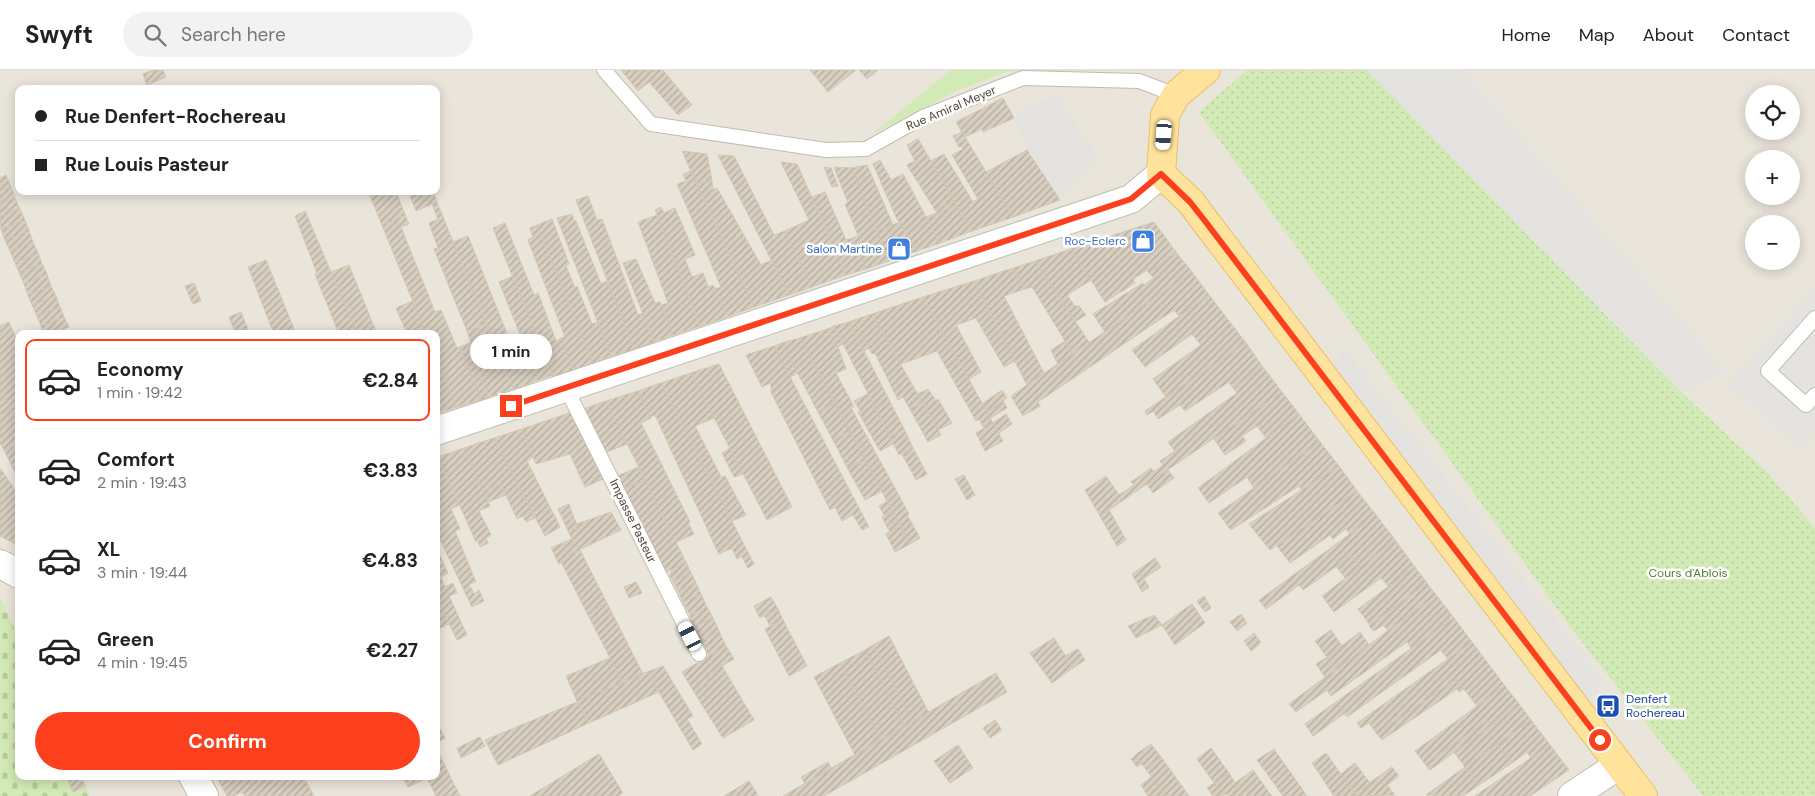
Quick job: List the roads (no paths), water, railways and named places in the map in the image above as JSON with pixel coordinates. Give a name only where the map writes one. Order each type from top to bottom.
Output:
[{"type":"main road","points":[[1206,70],[1176,95],[1165,115],[1161,174],[1190,202],[1205,221],[1643,796]]},
{"type":"street","points":[[440,430],[1131,199],[1161,174]]},
{"type":"street","points":[[0,564],[15,572]]},
{"type":"street","points":[[1572,796],[1619,765]]},
{"type":"street","points":[[195,780],[204,796]]},
{"type":"lane","name":"Rue Amiral Meyer","points":[[604,70],[651,124],[826,150],[866,149],[923,117],[1023,78],[1139,81],[1176,95]]},
{"type":"lane","points":[[1815,318],[1768,371],[1806,405],[1815,395]]},
{"type":"lane","name":"Impasse Pasteur","points":[[566,388],[698,654]]},
{"type":"place","name":"Roc-Eclerc","points":[[1143,241]]},
{"type":"place","name":"Salon Martine","points":[[899,249]]},
{"type":"place","name":"Denfert Rochereau","points":[[1608,706]]},
{"type":"park label","name":"Cours d'Ablois","points":[[1688,573]]}]
